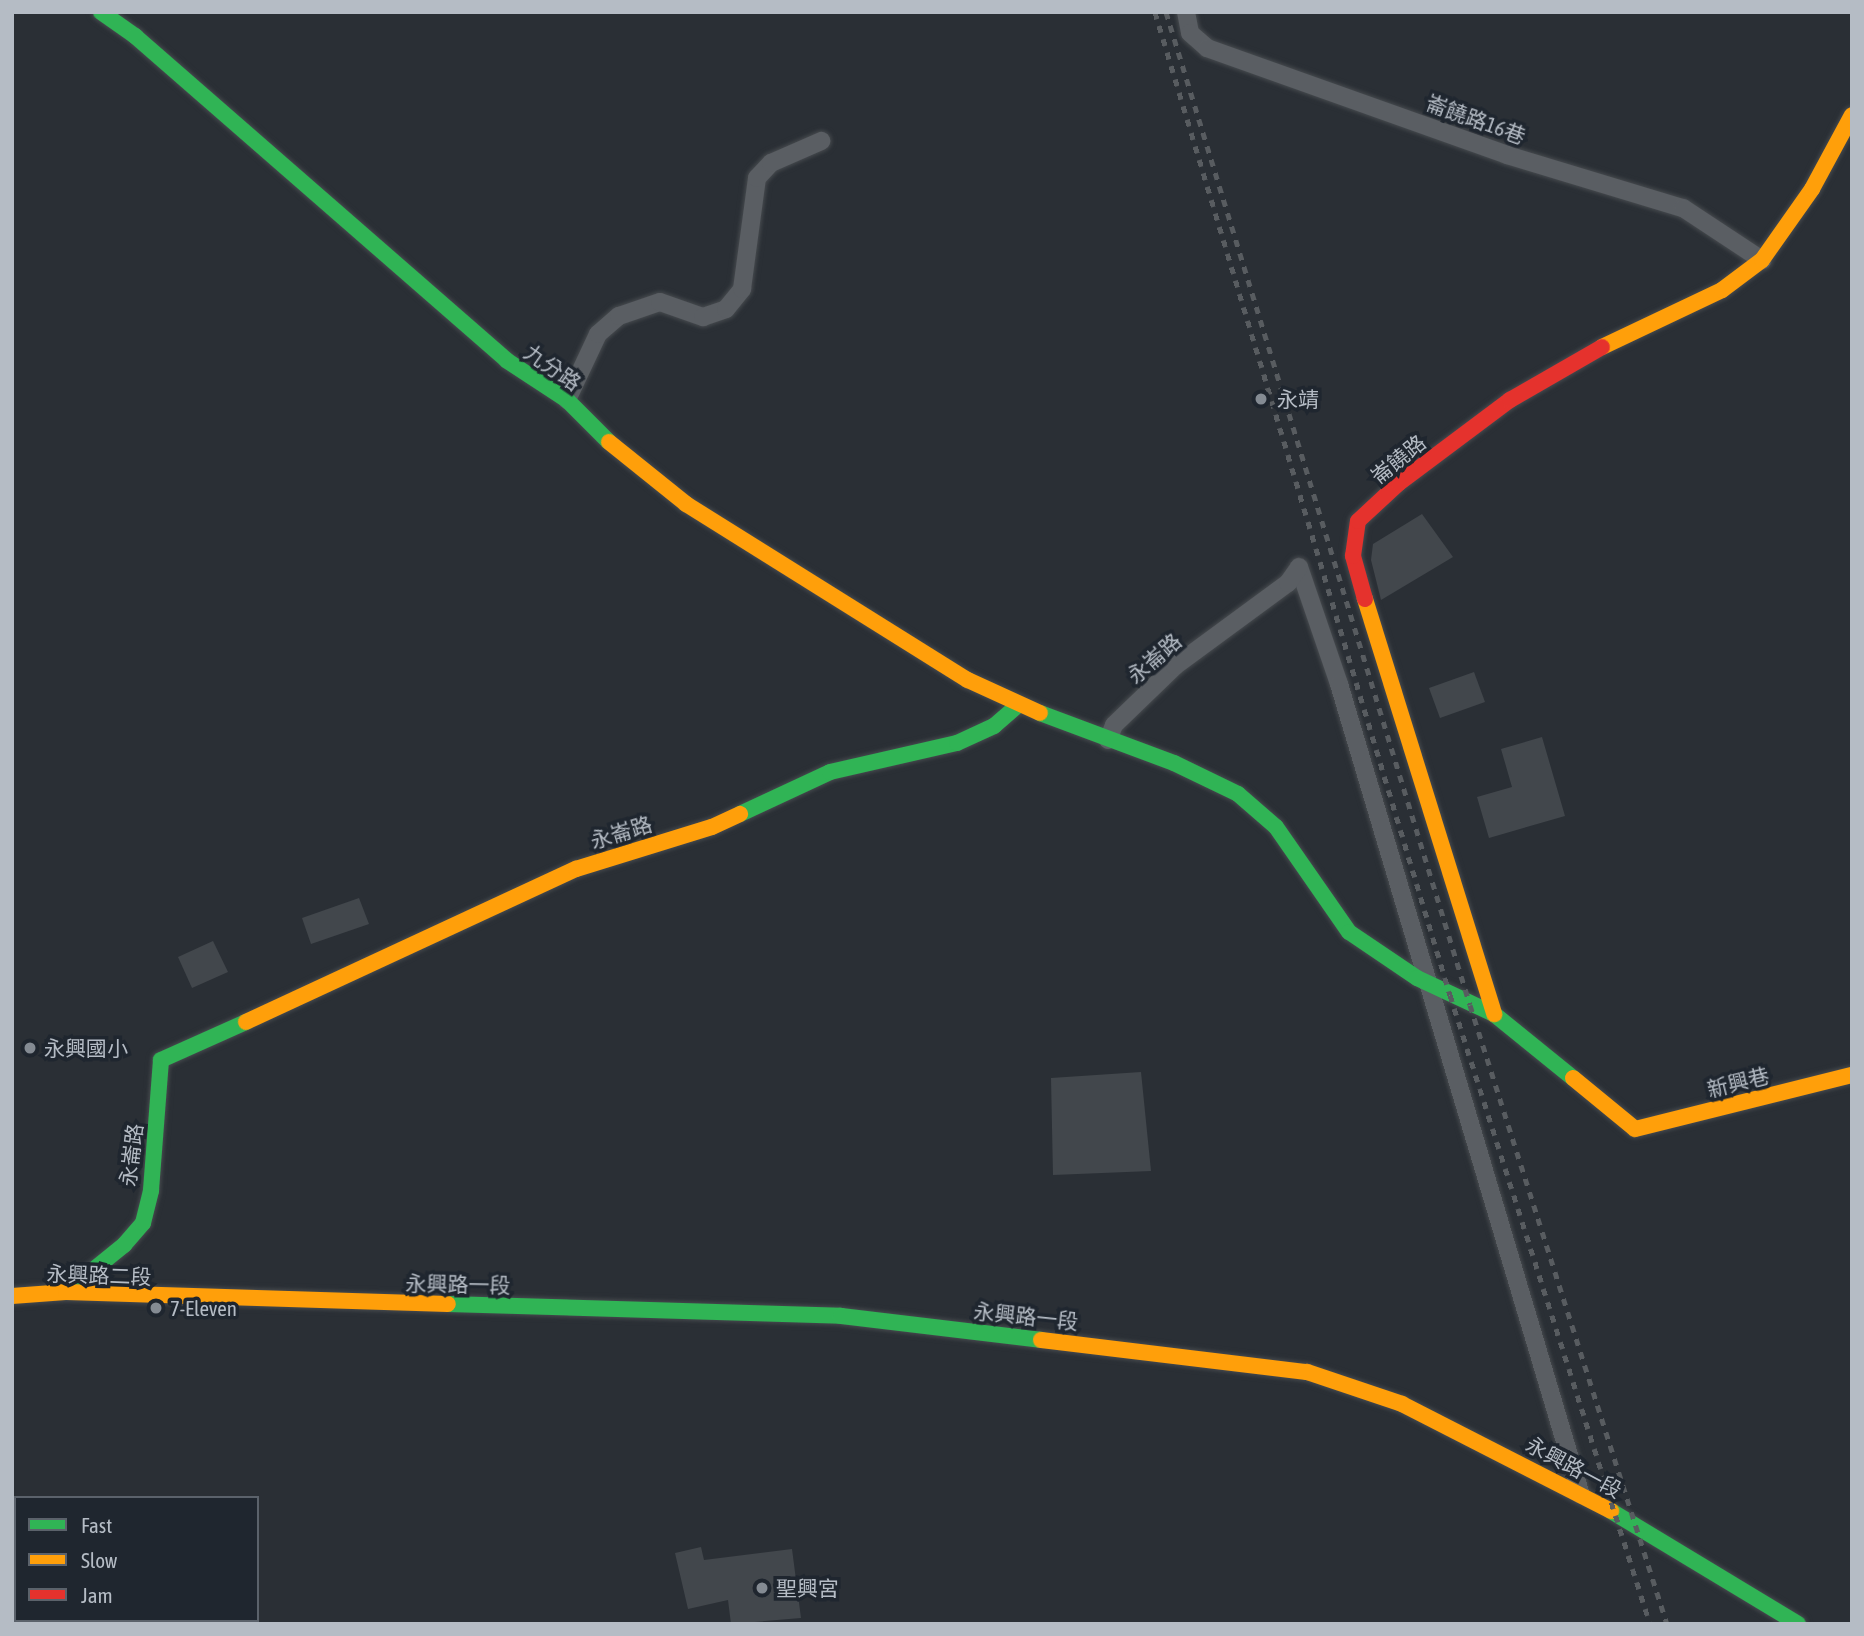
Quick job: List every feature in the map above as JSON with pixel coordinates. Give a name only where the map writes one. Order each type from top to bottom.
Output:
[{"type":"street","name":"九分路","points":[[101,12],[135,36],[506,360],[567,400],[626,458],[686,504],[898,639],[1018,705]]},
{"type":"street","name":"崙饒路16巷","points":[[1186,12],[1190,33],[1207,48],[1507,155],[1683,208],[1762,260]]},
{"type":"street","name":"崙饒路","points":[[1494,1013],[1368,616],[1353,556],[1358,521],[1399,483],[1510,400],[1572,362],[1722,290],[1762,260],[1812,188],[1852,115]]},
{"type":"street","points":[[567,400],[598,334],[619,316],[660,302],[704,317],[726,309],[742,289],[757,178],[771,163],[821,141]]},
{"type":"street","name":"永崙路","points":[[1108,740],[1114,725],[1175,666],[1288,583],[1299,567],[1427,982]]},
{"type":"street","points":[[1018,705],[1174,763],[1238,794],[1276,827],[1349,932],[1427,982],[1494,1013]]},
{"type":"street","name":"永崙路","points":[[66,1292],[124,1244],[143,1223],[151,1190],[161,1060],[393,957],[576,869],[712,827],[830,772],[957,743],[994,726],[1018,705]]},
{"type":"street","points":[[1427,982],[1581,1495]]},
{"type":"street","name":"新興巷","points":[[1494,1013],[1635,1129],[1852,1075]]},
{"type":"street","name":"永興路二段","points":[[12,1296],[66,1292],[185,1299]]},
{"type":"street","name":"永興路一段","points":[[185,1299],[675,1308],[841,1316],[1279,1368],[1402,1404],[1581,1495],[1798,1624]]},
{"type":"building","points":[[1422,514],[1453,557],[1381,600],[1371,560],[1373,544]]},
{"type":"building","points":[[1474,672],[1485,702],[1440,718],[1429,688]]},
{"type":"building","points":[[1542,737],[1565,816],[1489,838],[1477,797],[1512,787],[1501,749]]},
{"type":"building","points":[[359,898],[369,924],[311,944],[302,918]]},
{"type":"building","points":[[213,941],[228,972],[192,988],[178,957]]},
{"type":"building","points":[[1141,1072],[1151,1171],[1053,1175],[1051,1078]]},
{"type":"building","name":"聖興宮","points":[[701,1547],[704,1560],[792,1549],[801,1618],[731,1624],[728,1600],[688,1609],[675,1553]]},
{"type":"railway","points":[[1155,12],[1450,995],[1650,1624]]},
{"type":"railway","points":[[1166,12],[1470,1005],[1667,1624]]},
{"type":"traffic: fast","points":[[101,12],[135,36],[506,360],[567,400],[609,442]]},
{"type":"traffic: fast","points":[[740,814],[830,772],[957,743],[994,726],[1018,705]]},
{"type":"traffic: fast","points":[[1040,713],[1174,763],[1238,794],[1276,827],[1349,932],[1417,978],[1494,1014],[1573,1078]]},
{"type":"traffic: fast","points":[[66,1292],[124,1245],[143,1223],[151,1190],[161,1060],[246,1022]]},
{"type":"traffic: fast","points":[[448,1304],[841,1316],[1041,1340]]},
{"type":"traffic: fast","points":[[1611,1511],[1798,1624]]},
{"type":"traffic: slow","points":[[1602,347],[1722,290],[1762,260],[1812,189],[1852,115]]},
{"type":"traffic: slow","points":[[609,442],[686,504],[968,680],[1040,713]]},
{"type":"traffic: slow","points":[[1365,599],[1494,1014]]},
{"type":"traffic: slow","points":[[246,1022],[576,869],[712,827],[740,814]]},
{"type":"traffic: slow","points":[[1573,1078],[1635,1129],[1852,1075]]},
{"type":"traffic: slow","points":[[12,1296],[66,1292],[448,1304]]},
{"type":"traffic: slow","points":[[1041,1340],[1307,1372],[1402,1404],[1611,1511]]},
{"type":"traffic: jam","points":[[1365,599],[1353,556],[1358,521],[1399,483],[1510,400],[1602,347]]},
{"type":"place","name":"永靖","points":[[1261,399]]},
{"type":"place","name":"永興國小","points":[[30,1048]]},
{"type":"place","name":"7-Eleven","points":[[156,1308]]},
{"type":"place","name":"聖興宮","points":[[762,1588]]}]
